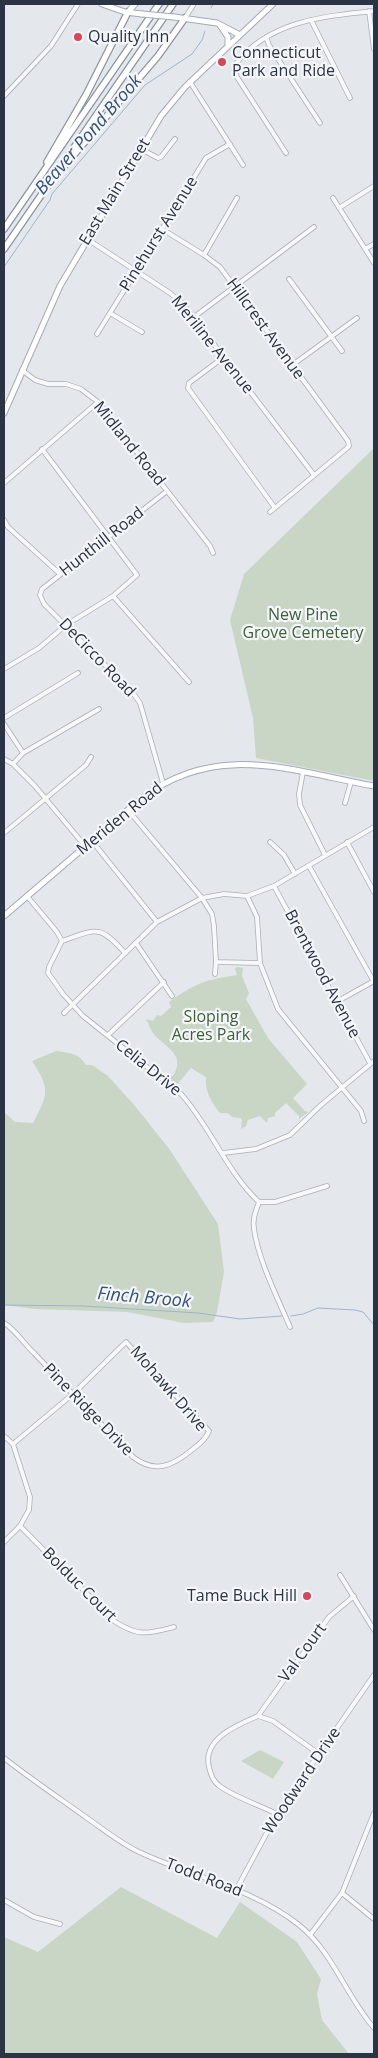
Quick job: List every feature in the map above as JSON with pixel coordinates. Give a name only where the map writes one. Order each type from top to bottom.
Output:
[{"type":"highway","points":[[4,229],[159,4]]},
{"type":"highway","points":[[4,249],[173,4]]},
{"type":"highway","points":[[45,169],[48,158],[84,100],[128,12]]},
{"type":"highway","points":[[55,175],[68,165],[146,70],[185,18]]},
{"type":"main road","points":[[102,4],[128,12],[218,23],[240,34]]},
{"type":"main road","points":[[128,12],[135,4]]},
{"type":"main road","name":"East Main Street","points":[[4,413],[56,292],[166,109],[190,82],[273,4]]},
{"type":"main road","points":[[218,23],[228,37],[227,47]]},
{"type":"main road","name":"Meriden Road","points":[[4,916],[128,810],[163,783],[190,772],[216,765],[253,765],[303,772],[374,786]]},
{"type":"street","points":[[4,96],[51,46],[78,4]]},
{"type":"street","points":[[185,18],[194,4]]},
{"type":"street","points":[[286,154],[237,78],[234,69],[236,63],[249,49],[266,37],[290,25],[374,10]]},
{"type":"street","points":[[369,11],[374,49]]},
{"type":"street","points":[[310,20],[350,98]]},
{"type":"street","points":[[266,37],[269,45],[320,124]]},
{"type":"street","points":[[190,82],[243,165]]},
{"type":"street","points":[[141,149],[161,158],[175,139]]},
{"type":"street","name":"Pinehurst Avenue","points":[[97,334],[206,158],[230,144]]},
{"type":"street","points":[[339,208],[374,186]]},
{"type":"street","points":[[204,255],[237,198]]},
{"type":"street","points":[[333,198],[374,264]]},
{"type":"street","points":[[194,317],[314,227]]},
{"type":"street","name":"Hillcrest Avenue","points":[[162,230],[204,255],[220,267],[348,441],[348,446],[314,475]]},
{"type":"street","name":"Meriline Avenue","points":[[86,240],[170,293],[194,317],[314,475]]},
{"type":"street","points":[[366,249],[374,244]]},
{"type":"street","points":[[289,279],[342,351]]},
{"type":"street","points":[[110,313],[142,332]]},
{"type":"street","points":[[291,366],[357,318]]},
{"type":"street","points":[[224,357],[190,383],[188,388],[274,508]]},
{"type":"street","name":"Midland Road","points":[[22,370],[34,380],[46,384],[66,384],[81,389],[98,402],[213,553]]},
{"type":"street","points":[[4,483],[98,402]]},
{"type":"street","points":[[4,669],[39,648],[66,626],[113,596],[137,575],[42,449]]},
{"type":"street","points":[[270,512],[314,475]]},
{"type":"street","name":"Hunthill Road","points":[[40,595],[42,589],[60,574],[167,491]]},
{"type":"street","points":[[4,520],[8,527],[60,574]]},
{"type":"street","name":"DeCicco Road","points":[[40,595],[44,604],[133,693],[140,703],[163,783]]},
{"type":"street","points":[[113,596],[189,682]]},
{"type":"street","points":[[4,718],[78,673]]},
{"type":"street","points":[[13,764],[23,753],[98,709]]},
{"type":"street","points":[[4,724],[23,753]]},
{"type":"street","points":[[4,833],[86,765],[91,757]]},
{"type":"street","points":[[4,759],[13,764],[85,846]]},
{"type":"street","points":[[303,772],[299,794],[300,805],[325,855]]},
{"type":"street","points":[[346,803],[350,782]]},
{"type":"street","points":[[128,810],[202,898],[212,914],[216,962],[215,974]]},
{"type":"street","points":[[64,1013],[157,922],[202,898],[224,894],[248,896],[274,886],[374,827]]},
{"type":"street","points":[[92,841],[157,922]]},
{"type":"street","points":[[270,842],[284,855],[295,874]]},
{"type":"street","points":[[348,842],[374,892]]},
{"type":"street","points":[[310,866],[374,981],[338,1001]]},
{"type":"street","name":"Brentwood Avenue","points":[[274,886],[372,1062]]},
{"type":"street","points":[[27,896],[57,932],[62,941],[88,932],[102,932],[107,934],[125,953]]},
{"type":"street","points":[[248,896],[257,918],[260,963],[278,1009],[361,1111],[364,1121]]},
{"type":"street","name":"Celia Drive","points":[[62,941],[49,967],[48,973],[50,978],[73,1004],[108,1035],[181,1094],[194,1110],[252,1196],[259,1202]]},
{"type":"street","points":[[136,943],[172,996]]},
{"type":"street","points":[[216,962],[260,963]]},
{"type":"street","points":[[108,1035],[164,982]]},
{"type":"street","points":[[223,1154],[256,1149],[278,1141],[290,1134],[372,1062]]},
{"type":"street","points":[[290,1327],[270,1277],[254,1229],[254,1216],[259,1202],[275,1202],[327,1186]]},
{"type":"street","name":"Pine Ridge Drive","points":[[4,1323],[10,1326],[142,1465],[153,1467],[168,1466],[184,1457],[207,1436]]},
{"type":"street","name":"Mohawk Drive","points":[[73,1394],[126,1342],[206,1427],[208,1431],[207,1436]]},
{"type":"street","points":[[13,1444],[73,1394]]},
{"type":"street","points":[[4,1436],[13,1444],[30,1498],[29,1510],[20,1526],[4,1542]]},
{"type":"street","name":"Bolduc Court","points":[[20,1526],[114,1621],[130,1631],[146,1634],[174,1627]]},
{"type":"street","points":[[340,1575],[374,1630]]},
{"type":"street","name":"Val Court","points":[[258,1716],[329,1617],[354,1596]]},
{"type":"street","name":"Woodward Drive","points":[[236,1890],[277,1814],[374,1675]]},
{"type":"street","points":[[277,1814],[220,1786],[212,1778],[208,1760],[210,1747],[222,1735],[258,1716],[273,1721],[319,1754]]},
{"type":"street","name":"Todd Road","points":[[4,1758],[30,1778],[136,1850],[170,1866],[236,1890],[284,1914],[310,1935],[331,1961],[374,2028]]},
{"type":"street","points":[[310,1935],[342,1893],[374,1813]]},
{"type":"street","points":[[342,1893],[374,1918]]},
{"type":"street","points":[[4,1900],[34,1917],[60,1924]]},
{"type":"green space","name":"New Pine Grove Cemetery","points":[[374,448],[374,781],[256,758],[253,718],[230,620],[244,574]]},
{"type":"green space","name":"Sloping Acres Park","points":[[237,967],[243,968],[242,976],[249,993],[246,999],[268,1038],[307,1084],[293,1098],[308,1112],[299,1119],[299,1116],[286,1103],[275,1113],[275,1116],[268,1118],[267,1123],[260,1116],[248,1120],[246,1126],[241,1129],[241,1118],[232,1117],[228,1113],[220,1113],[214,1105],[209,1096],[206,1077],[191,1068],[178,1085],[174,1085],[168,1076],[173,1076],[177,1068],[176,1056],[153,1033],[146,1019],[153,1021],[157,1015],[161,1016],[171,1007],[169,1002],[194,986],[237,975],[235,969]]},
{"type":"green space","points":[[56,1051],[77,1056],[86,1065],[92,1065],[108,1076],[170,1150],[218,1224],[224,1272],[217,1312],[213,1322],[184,1323],[127,1312],[35,1309],[4,1305],[4,1112],[15,1122],[33,1123],[42,1105],[45,1086],[32,1061]]},
{"type":"green space","points":[[260,1750],[284,1762],[273,1779],[241,1761]]},
{"type":"green space","points":[[121,1887],[217,1938],[240,1902],[297,1942],[321,1979],[317,1994],[322,2020],[349,2054],[4,2054],[4,1937],[38,1952]]},
{"type":"waterway","name":"Beaver Pond Brook","points":[[211,8],[213,4]]},
{"type":"waterway","name":"Beaver Pond Brook","points":[[4,267],[50,200],[52,194],[145,85],[192,54],[202,40],[205,31]]},
{"type":"waterway","name":"Finch Brook","points":[[4,1305],[83,1306],[198,1313],[240,1319],[282,1316]]},
{"type":"waterway","name":"Finch Brook","points":[[291,1316],[318,1308],[355,1310],[363,1312],[374,1325]]},
{"type":"place","name":"Quality Inn","points":[[78,37]]},
{"type":"place","name":"Connecticut Park and Ride","points":[[222,62]]},
{"type":"place","name":"Tame Buck Hill","points":[[307,1596]]}]
